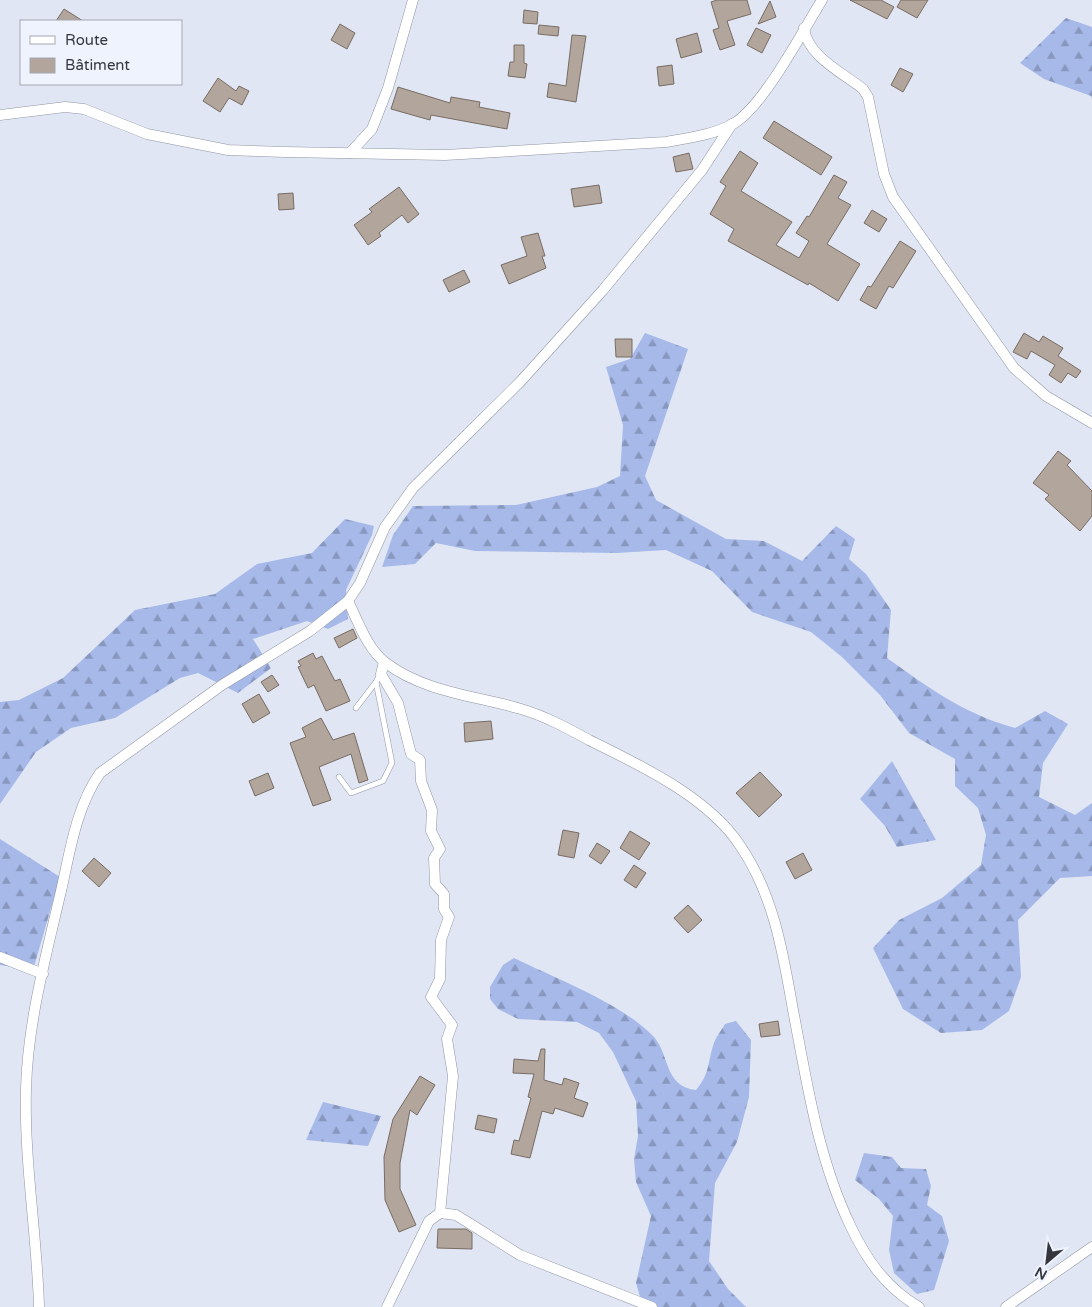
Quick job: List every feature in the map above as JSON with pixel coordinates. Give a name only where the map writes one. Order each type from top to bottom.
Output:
[{"type":"street","points":[[350,153],[372,129],[393,72],[413,0]]},
{"type":"street","points":[[0,115],[65,107],[84,108],[147,134],[228,150],[445,155],[666,142],[697,137],[732,124],[754,107],[822,0]]},
{"type":"street","points":[[804,28],[805,38],[814,50],[863,89],[868,97],[884,174],[893,197],[988,334],[1014,368],[1046,396],[1092,423]]},
{"type":"street","points":[[39,1307],[28,1168],[26,1089],[28,1049],[75,832],[83,804],[100,773],[222,685],[310,631],[348,600],[360,584],[385,527],[413,488],[520,382],[603,290],[702,170],[732,124]]},
{"type":"street","points":[[348,600],[366,639],[384,662],[402,673],[425,682],[523,709],[605,748],[691,797],[722,823],[740,845],[770,904],[781,944],[811,1105],[837,1197],[872,1265],[900,1296],[918,1307]]},
{"type":"street","points":[[384,662],[378,678],[398,703],[411,754],[420,760],[421,781],[432,810],[431,831],[440,849],[434,858],[435,884],[444,894],[444,909],[449,917],[441,940],[440,979],[431,997],[452,1025],[447,1039],[453,1076],[440,1213]]},
{"type":"street","points":[[0,957],[43,974]]},
{"type":"street","points":[[387,1307],[429,1221],[440,1213],[456,1215],[520,1255],[652,1307]]},
{"type":"street","points":[[1006,1307],[1092,1247]]},
{"type":"lane","points":[[356,708],[378,678]]},
{"type":"lane","points":[[338,777],[350,793],[383,781],[392,763],[378,678]]},
{"type":"green space","points":[[1066,18],[1092,27],[1092,99],[1091,96],[1044,79],[1020,63]]},
{"type":"green space","points":[[645,333],[688,349],[645,476],[656,500],[726,539],[764,541],[802,561],[836,526],[855,539],[849,559],[866,574],[891,610],[887,658],[948,699],[996,722],[1015,728],[1045,711],[1068,724],[1043,763],[1039,797],[1075,815],[1092,803],[1092,876],[1060,878],[1018,920],[1021,977],[1009,1011],[982,1030],[941,1033],[903,1009],[873,948],[899,920],[942,898],[981,865],[986,835],[978,808],[955,786],[955,759],[909,733],[880,695],[842,657],[811,632],[752,612],[712,571],[666,550],[616,553],[475,551],[436,543],[415,564],[382,567],[393,535],[413,506],[516,505],[597,487],[620,476],[623,425],[606,367],[630,359]]},
{"type":"green space","points":[[345,519],[374,526],[372,535],[346,590],[348,619],[328,629],[307,621],[253,639],[271,668],[238,693],[198,673],[180,678],[115,718],[71,728],[36,752],[0,804],[0,702],[19,700],[63,678],[135,610],[215,594],[257,564],[312,553]]},
{"type":"green space","points":[[892,761],[936,840],[897,847],[885,826],[860,799]]},
{"type":"green space","points":[[0,839],[60,877],[33,970],[0,965]]},
{"type":"green space","points":[[514,958],[604,1001],[637,1022],[657,1041],[672,1075],[677,1082],[685,1087],[696,1090],[701,1084],[706,1074],[714,1043],[725,1024],[736,1021],[751,1040],[749,1097],[737,1142],[715,1183],[709,1261],[728,1289],[746,1307],[643,1307],[636,1283],[651,1216],[636,1182],[634,1159],[638,1136],[636,1101],[613,1052],[599,1033],[577,1022],[518,1019],[498,1009],[490,999],[490,987],[503,965]]},
{"type":"green space","points":[[323,1102],[381,1116],[368,1146],[306,1140]]},
{"type":"green space","points":[[864,1153],[892,1157],[901,1168],[926,1169],[931,1186],[927,1205],[942,1216],[949,1241],[934,1290],[917,1294],[894,1273],[889,1250],[893,1216],[879,1199],[855,1180]]},
{"type":"building","points":[[717,0],[747,0],[751,14],[727,21],[735,45],[720,50],[713,30],[719,28],[711,2]]},
{"type":"building","points":[[850,0],[881,0],[894,7],[887,19]]},
{"type":"building","points":[[901,0],[928,0],[917,18],[897,7]]},
{"type":"building","points":[[770,1],[776,17],[758,24]]},
{"type":"building","points":[[64,9],[81,20],[57,20]]},
{"type":"building","points":[[524,10],[538,12],[537,24],[523,23]]},
{"type":"building","points":[[340,24],[355,33],[347,49],[331,40]]},
{"type":"building","points":[[539,25],[559,27],[558,36],[538,34]]},
{"type":"building","points":[[756,28],[771,35],[762,53],[747,45]]},
{"type":"building","points":[[697,33],[702,52],[681,58],[676,39]]},
{"type":"building","points":[[572,35],[586,36],[576,102],[547,97],[549,83],[566,86]]},
{"type":"building","points":[[514,45],[524,45],[524,63],[527,64],[525,78],[508,76],[510,62],[514,62]]},
{"type":"building","points":[[672,65],[674,84],[659,86],[657,67]]},
{"type":"building","points":[[900,68],[913,74],[903,92],[891,85]]},
{"type":"building","points":[[218,78],[236,91],[239,86],[249,91],[242,105],[229,98],[220,112],[203,101]]},
{"type":"building","points":[[398,87],[450,103],[451,97],[480,102],[479,107],[510,113],[507,129],[431,115],[430,120],[391,109]]},
{"type":"building","points":[[774,121],[832,157],[821,175],[763,138]]},
{"type":"building","points":[[740,151],[758,163],[741,191],[792,222],[776,245],[799,258],[809,241],[796,233],[807,216],[809,217],[834,175],[847,182],[838,198],[851,205],[827,244],[860,264],[838,301],[809,283],[808,285],[728,241],[734,229],[710,214],[726,186],[720,182]]},
{"type":"building","points":[[689,153],[693,169],[676,172],[673,157]]},
{"type":"building","points":[[599,185],[602,203],[574,207],[571,189]]},
{"type":"building","points":[[399,187],[419,214],[408,223],[402,215],[379,233],[381,236],[368,245],[354,225],[372,212],[369,209]]},
{"type":"building","points":[[293,193],[294,209],[279,210],[278,194]]},
{"type":"building","points":[[872,210],[887,219],[879,232],[864,223]]},
{"type":"building","points":[[538,233],[545,256],[542,256],[546,268],[509,284],[501,265],[527,256],[521,237]]},
{"type":"building","points":[[900,241],[916,251],[893,288],[889,286],[876,309],[860,300],[868,286],[871,287]]},
{"type":"building","points":[[464,270],[470,282],[449,292],[443,280]]},
{"type":"building","points":[[1024,333],[1039,342],[1043,336],[1063,348],[1058,356],[1081,371],[1076,378],[1068,373],[1061,383],[1049,375],[1055,365],[1031,351],[1027,359],[1013,352]]},
{"type":"building","points":[[615,339],[632,339],[632,357],[616,357]]},
{"type":"building","points":[[1058,451],[1071,461],[1067,465],[1092,491],[1092,516],[1080,531],[1045,499],[1049,495],[1033,483]]},
{"type":"building","points":[[353,629],[357,638],[339,648],[334,638]]},
{"type":"building","points":[[313,653],[316,659],[322,656],[335,681],[340,679],[350,701],[326,711],[314,685],[308,688],[298,667],[301,666],[298,661]]},
{"type":"building","points":[[272,675],[279,685],[268,692],[261,682]]},
{"type":"building","points":[[259,694],[270,713],[253,723],[242,704]]},
{"type":"building","points":[[321,718],[333,740],[354,733],[368,780],[359,783],[351,754],[319,767],[331,800],[313,806],[290,743],[306,737],[302,728]]},
{"type":"building","points":[[491,721],[493,739],[465,742],[464,723]]},
{"type":"building","points":[[760,772],[782,795],[759,817],[736,793]]},
{"type":"building","points":[[268,773],[274,788],[255,796],[249,781]]},
{"type":"building","points":[[563,830],[579,833],[574,858],[558,855]]},
{"type":"building","points":[[630,831],[650,843],[639,860],[620,848]]},
{"type":"building","points":[[597,843],[610,851],[601,864],[589,856]]},
{"type":"building","points":[[803,853],[812,870],[795,879],[786,862]]},
{"type":"building","points":[[94,858],[111,873],[99,887],[82,871]]},
{"type":"building","points":[[634,865],[646,873],[636,888],[624,880]]},
{"type":"building","points":[[688,905],[702,920],[688,933],[674,918]]},
{"type":"building","points":[[778,1021],[780,1035],[761,1037],[759,1024]]},
{"type":"building","points":[[541,1049],[545,1049],[544,1080],[562,1085],[564,1078],[579,1083],[574,1098],[588,1103],[583,1117],[555,1108],[553,1114],[542,1111],[530,1158],[511,1154],[514,1140],[519,1141],[531,1098],[528,1097],[534,1074],[513,1073],[514,1059],[538,1061]]},
{"type":"building","points":[[420,1076],[435,1085],[417,1115],[410,1110],[400,1163],[400,1189],[416,1225],[399,1232],[385,1200],[384,1157],[393,1119]]},
{"type":"building","points":[[478,1115],[497,1119],[494,1133],[475,1129]]},
{"type":"building","points":[[438,1229],[466,1229],[472,1233],[472,1249],[437,1248]]}]
